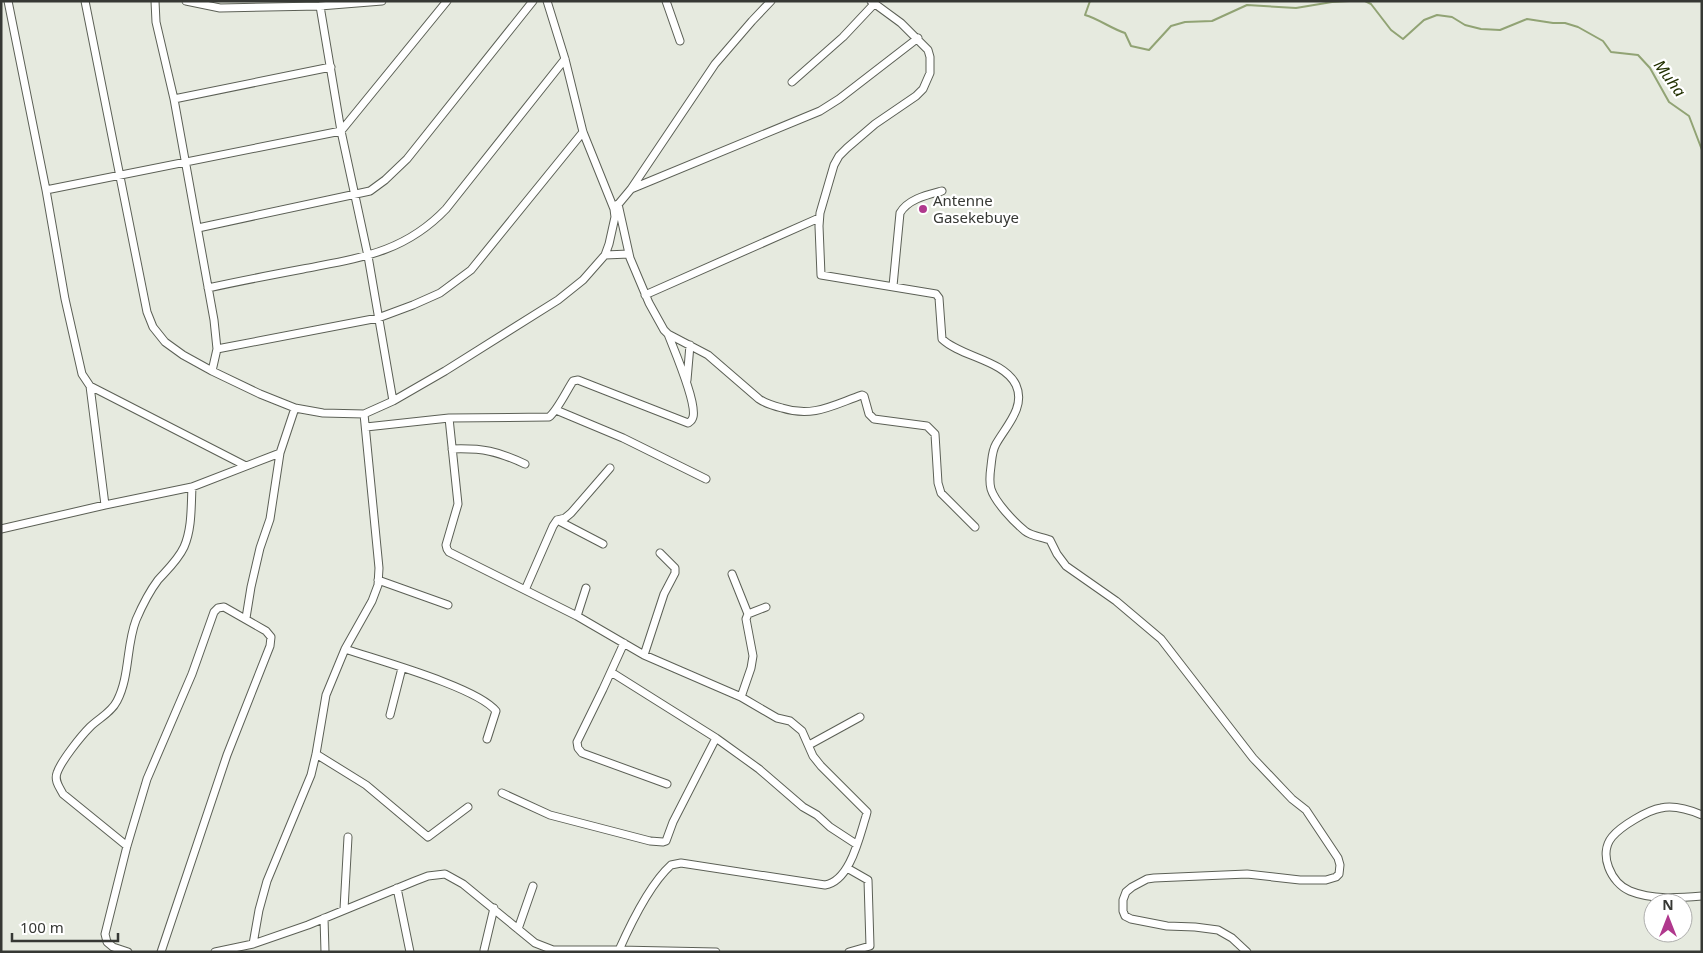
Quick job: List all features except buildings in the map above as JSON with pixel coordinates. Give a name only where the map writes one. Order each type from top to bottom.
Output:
[{"type":"street","points":[[8,1],[46,190],[65,300],[79,365],[82,374],[90,386],[105,505]]},
{"type":"street","points":[[85,1],[147,312],[153,327],[165,342],[183,355],[212,372],[260,394],[295,408],[323,413],[364,414],[393,401],[445,371],[558,300],[584,280],[604,255],[609,244],[616,206],[631,189],[715,64],[771,1]]},
{"type":"street","points":[[155,1],[156,22],[174,99],[208,288],[217,349],[212,372]]},
{"type":"street","points":[[186,1],[220,8],[320,6],[382,1]]},
{"type":"street","points":[[46,190],[342,131],[447,1]]},
{"type":"street","points":[[198,228],[370,191],[407,159],[533,1]]},
{"type":"street","points":[[366,427],[449,418],[549,417],[556,410],[560,400],[573,381],[578,380],[688,423],[693,418],[694,412],[687,383],[668,334],[659,322],[645,295],[629,254],[616,206],[583,132],[565,59],[547,1]]},
{"type":"street","points":[[666,1],[680,41]]},
{"type":"street","points":[[792,82],[843,37],[873,2],[901,23],[928,50],[930,73],[923,89],[916,96],[875,124],[839,156],[834,165],[819,218],[821,275],[923,291],[938,296],[942,339],[953,347],[1003,370],[1012,379],[1019,394],[1018,402],[1010,424],[996,444],[992,457],[991,488],[1000,503],[1026,532],[1050,540],[1066,566],[1116,601],[1161,639],[1253,758],[1292,799],[1306,810],[1338,858],[1340,870],[1338,874],[1336,877],[1326,880],[1300,880],[1247,874],[1207,874],[1147,879],[1126,892],[1123,900],[1123,911],[1131,919],[1167,926],[1218,930],[1232,938],[1246,952]]},
{"type":"street","points":[[320,6],[342,131],[368,256],[393,401]]},
{"type":"street","points":[[631,189],[820,110],[839,99],[918,38]]},
{"type":"street","points":[[208,288],[368,256],[416,235],[433,223],[446,209],[565,59]]},
{"type":"street","points":[[174,99],[331,67]]},
{"type":"street","points":[[217,349],[378,318],[413,305],[440,292],[471,270],[583,132]]},
{"type":"street","points":[[893,286],[900,213],[907,204],[942,191]]},
{"type":"street","points":[[645,295],[819,218]]},
{"type":"street","points":[[609,244],[626,244]]},
{"type":"street","points":[[604,255],[629,254]]},
{"type":"street","points":[[668,334],[708,354],[768,404],[803,413],[834,406],[862,395],[864,396],[869,414],[874,419],[931,428],[936,434],[938,483],[941,493],[975,527]]},
{"type":"street","points":[[687,383],[690,345]]},
{"type":"street","points":[[90,386],[246,466]]},
{"type":"street","points":[[246,618],[260,548],[270,519],[280,453],[295,408]]},
{"type":"street","points":[[556,410],[623,438],[706,479]]},
{"type":"street","points":[[253,944],[259,910],[268,881],[311,775],[326,695],[344,649],[372,601],[378,580],[379,568],[368,472],[364,414]]},
{"type":"street","points":[[449,418],[458,504],[446,550],[577,616],[644,655],[741,697],[777,718],[790,721],[802,731],[813,756],[821,766],[866,812],[847,868],[835,882],[825,885],[681,863],[671,865],[649,893],[631,923],[620,950]]},
{"type":"street","points":[[452,449],[489,450],[503,453],[525,464]]},
{"type":"street","points":[[1,529],[192,487],[280,453]]},
{"type":"street","points":[[557,520],[565,518],[571,513],[610,468]]},
{"type":"street","points":[[127,846],[63,794],[57,783],[57,774],[75,745],[90,727],[106,715],[116,702],[122,688],[131,637],[144,602],[184,548],[190,519],[192,487]]},
{"type":"street","points":[[525,590],[557,520]]},
{"type":"street","points":[[557,520],[603,544]]},
{"type":"street","points":[[644,655],[664,594],[675,573],[675,568],[660,553]]},
{"type":"street","points":[[732,574],[748,614],[746,619],[752,656],[751,668],[741,697]]},
{"type":"street","points":[[378,580],[448,605]]},
{"type":"street","points":[[577,616],[586,588]]},
{"type":"street","points":[[128,952],[113,947],[107,942],[105,934],[127,846],[147,779],[192,674],[214,612],[218,608],[224,607],[266,631],[271,637],[270,646],[227,755],[161,952]]},
{"type":"street","points":[[748,614],[766,607]]},
{"type":"street","points":[[624,643],[577,742],[578,748],[582,753],[667,784]]},
{"type":"street","points":[[344,649],[456,686],[491,705],[496,711],[487,739]]},
{"type":"street","points":[[390,715],[402,668]]},
{"type":"street","points":[[611,672],[716,738],[760,769],[803,807],[856,844]]},
{"type":"street","points":[[809,745],[860,717]]},
{"type":"street","points":[[502,793],[550,816],[650,841],[663,842],[666,841],[716,738]]},
{"type":"street","points":[[316,754],[366,785],[428,837],[468,807]]},
{"type":"street","points":[[1702,814],[1668,807],[1653,810],[1625,826],[1611,837],[1606,854],[1607,866],[1612,875],[1619,884],[1628,890],[1658,897],[1702,896]]},
{"type":"street","points":[[344,910],[348,837]]},
{"type":"street","points":[[847,868],[868,880],[870,918],[870,946],[849,952]]},
{"type":"street","points":[[215,952],[253,944],[428,876],[445,874],[463,884],[535,943],[553,950],[716,952]]},
{"type":"street","points":[[518,929],[534,886]]},
{"type":"street","points":[[397,888],[410,952]]},
{"type":"street","points":[[484,950],[494,908]]},
{"type":"street","points":[[324,918],[325,952]]},
{"type":"waterway","name":"Muha","points":[[1090,1],[1085,15],[1125,33],[1131,46],[1149,50],[1171,26],[1185,22],[1212,21],[1247,5],[1296,8],[1349,1]]},
{"type":"waterway","name":"Muha","points":[[1365,1],[1371,4],[1391,30],[1403,39],[1424,20],[1437,15],[1452,17],[1465,25],[1481,29],[1500,30],[1527,19],[1565,23],[1578,27],[1603,41],[1611,52],[1638,55],[1650,68],[1669,102],[1689,116],[1702,150]]},
{"type":"place","name":"Antenne Gasekebuye","points":[[923,209]]}]
